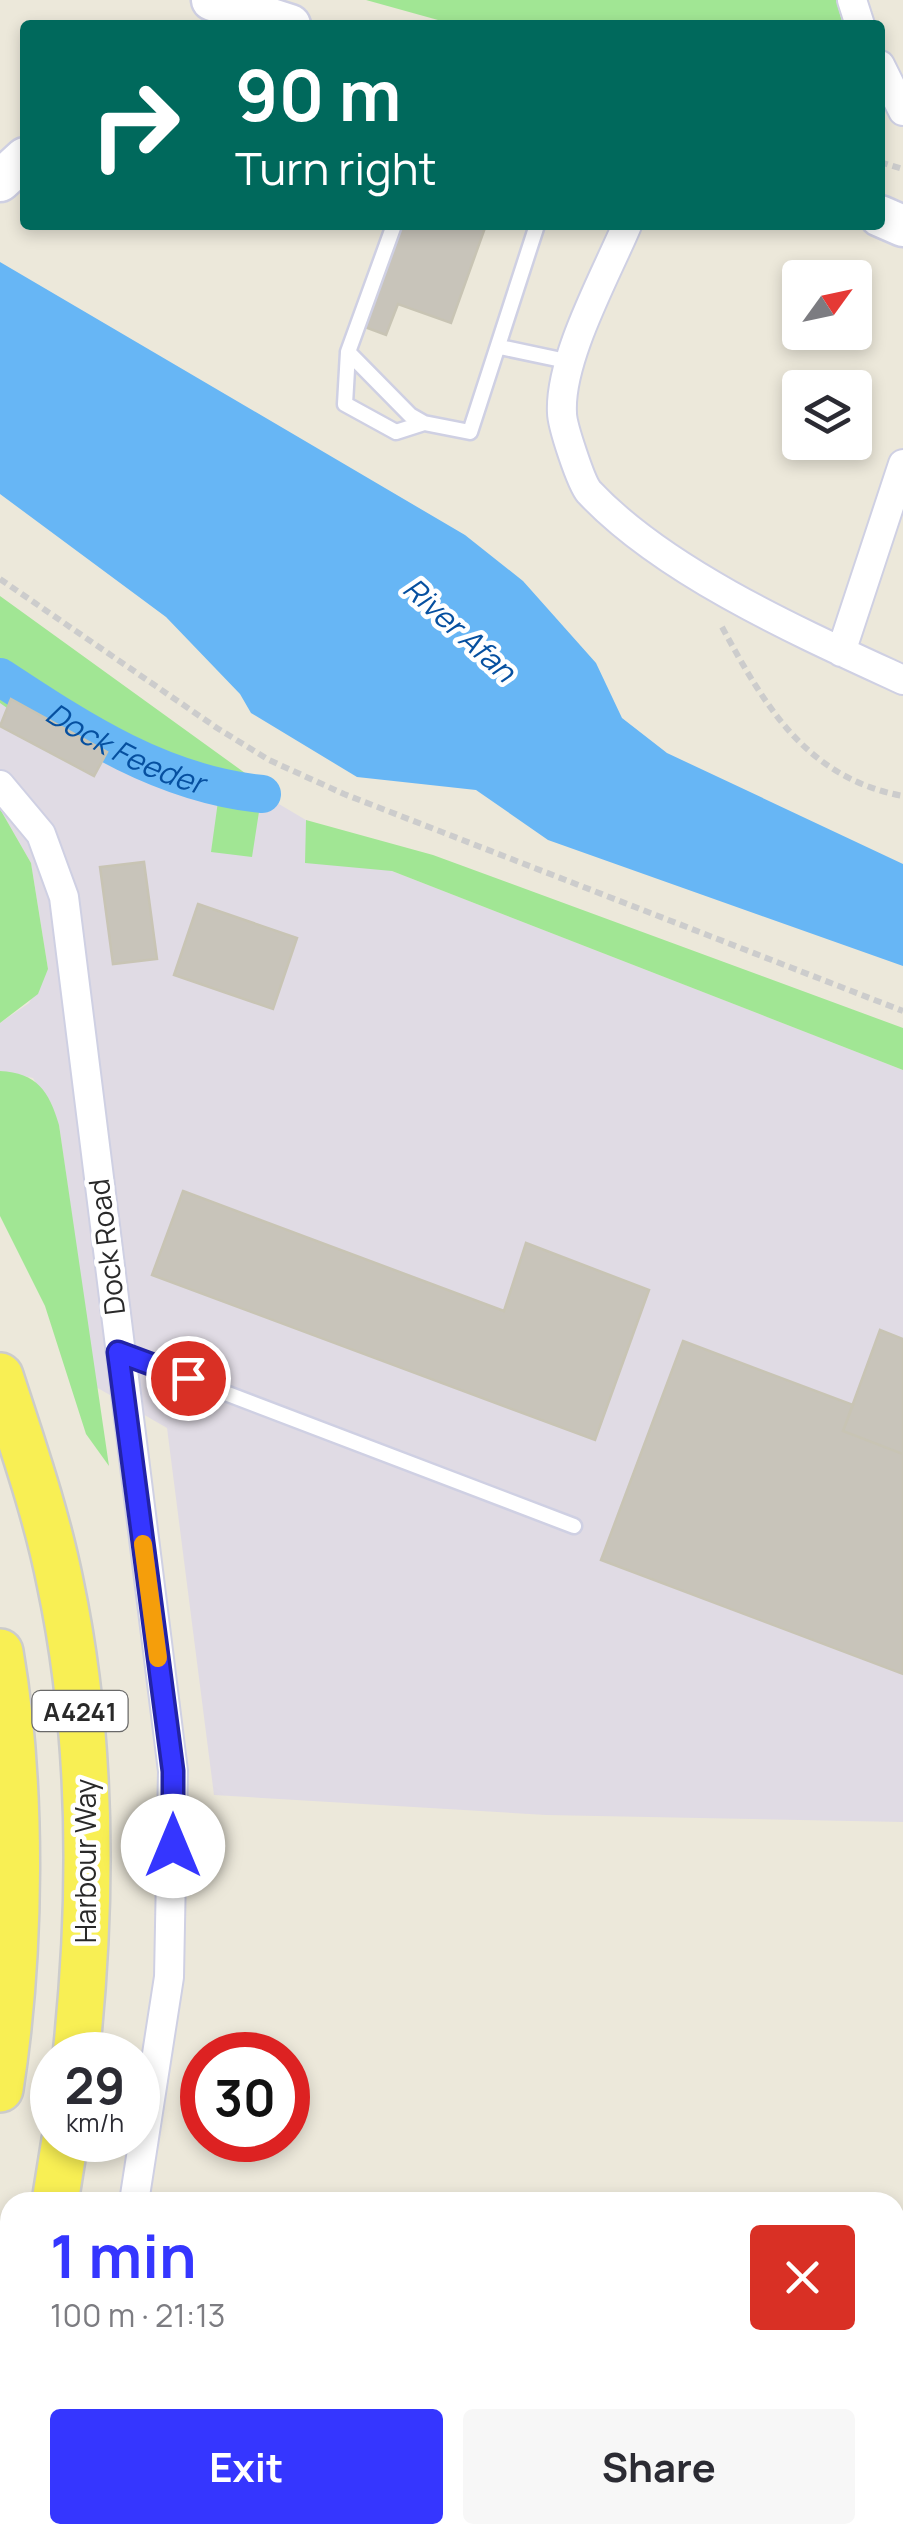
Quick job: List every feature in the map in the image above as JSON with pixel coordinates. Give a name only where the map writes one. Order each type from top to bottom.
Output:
[{"type":"main road","name":"Harbour Way","points":[[0,1376],[38,1492],[77,1677],[89,1865],[86,1963],[78,2032]]},
{"type":"main road","name":"A4241","points":[[0,1652],[8,1700],[15,1888],[0,2089]]},
{"type":"main road","points":[[57,2192],[62,2162]]},
{"type":"street","points":[[212,0],[274,20]]},
{"type":"street","points":[[885,78],[903,112]]},
{"type":"street","points":[[0,180],[20,162]]},
{"type":"street","points":[[625,230],[571,362],[562,413],[586,489],[656,548],[784,625],[903,680]]},
{"type":"street","points":[[840,652],[903,464]]},
{"type":"street","name":"Dock Road","points":[[0,786],[41,834],[64,898],[173,1771],[169,1977],[136,2192]]},
{"type":"lane","points":[[392,230],[348,352],[345,404],[396,432],[424,423],[470,432],[535,230]]},
{"type":"lane","points":[[500,347],[571,362]]},
{"type":"lane","points":[[348,352],[424,423]]},
{"type":"lane","points":[[118,1352],[574,1526]]},
{"type":"path","points":[[0,579],[269,760],[344,794],[903,1012]]},
{"type":"path","points":[[716,616],[757,692],[786,733],[820,760],[877,791],[903,796]]},
{"type":"shaded area","points":[[0,677],[231,791],[262,794],[392,871],[903,1070],[903,1822],[546,1815],[214,1795],[167,1428],[96,1387],[59,1125],[33,1078],[0,1071],[0,1023],[29,1003],[48,969],[31,863],[0,809]]},
{"type":"green space","points":[[366,0],[836,0],[842,20],[438,20]]},
{"type":"green space","points":[[0,596],[263,786],[252,857],[211,852],[219,794],[146,771],[12,700],[7,708],[0,703]]},
{"type":"green space","points":[[0,809],[31,863],[48,969],[38,994],[0,1023]]},
{"type":"green space","points":[[306,820],[433,855],[903,1028],[903,1070],[392,871],[305,863]]},
{"type":"green space","points":[[0,1071],[23,1075],[40,1086],[59,1125],[109,1466],[86,1434],[45,1306],[0,1216]]},
{"type":"water","name":"River Afan","points":[[0,262],[465,535],[523,581],[596,663],[622,718],[667,753],[903,864],[903,966],[548,840],[476,790],[357,777],[251,713],[240,694],[166,617],[0,494]]},
{"type":"building","points":[[396,230],[484,230],[451,323],[398,304],[386,335],[362,326]]},
{"type":"building","points":[[11,699],[107,752],[94,776],[0,726]]},
{"type":"building","points":[[144,862],[157,959],[113,964],[100,867]]},
{"type":"building","points":[[198,904],[297,938],[273,1009],[174,975]]},
{"type":"building","points":[[183,1191],[504,1311],[526,1243],[649,1290],[595,1440],[152,1275]]},
{"type":"building","points":[[880,1330],[903,1339],[903,1454],[843,1431]]},
{"type":"building","points":[[683,1341],[853,1405],[843,1431],[903,1454],[903,1674],[601,1560]]},
{"type":"waterway","name":"Dock Feeder","points":[[0,677],[61,717],[157,767],[190,779],[262,794]]},
{"type":"slow traffic","points":[[143,1544],[158,1658]]},
{"type":"route","points":[[173,1846],[173,1771],[118,1352],[188,1378]]}]
